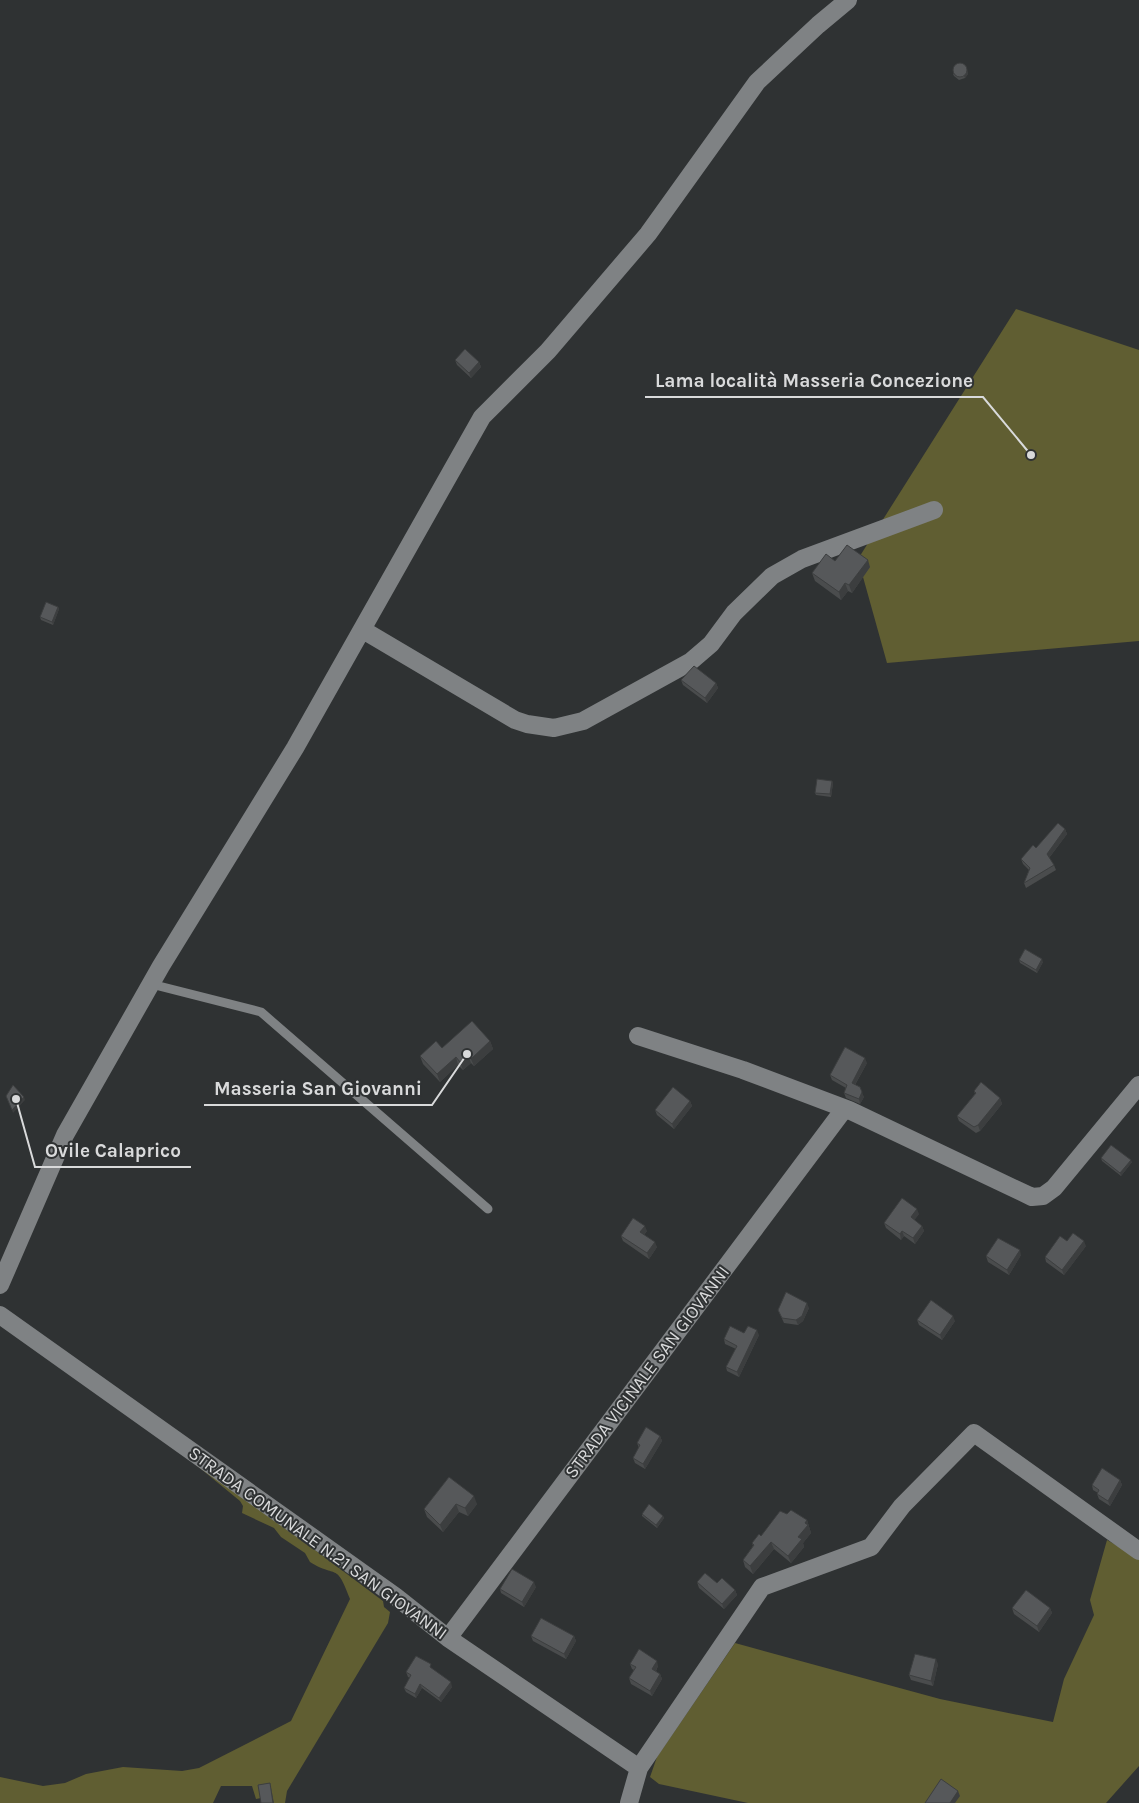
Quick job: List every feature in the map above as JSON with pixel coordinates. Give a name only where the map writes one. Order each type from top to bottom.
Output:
[{"type":"street","points":[[0,1285],[65,1135],[151,984],[295,748],[482,417],[548,351],[648,234],[757,82],[818,25],[848,0]]},
{"type":"street","points":[[362,630],[515,720],[527,724],[554,728],[583,721],[690,662],[711,644],[734,613],[772,576],[802,559],[934,510]]},
{"type":"street","points":[[638,1036],[744,1070],[849,1110],[1032,1197],[1043,1196],[1054,1188],[1139,1085]]},
{"type":"street","name":"STRADA VICINALE SAN GIOVANNI","points":[[448,1638],[842,1112],[849,1110]]},
{"type":"street","name":"STRADA COMUNALE N.21 SAN GIOVANNI","points":[[0,1315],[395,1596],[448,1638],[640,1768]]},
{"type":"street","points":[[629,1803],[640,1768],[762,1586],[871,1547],[902,1506],[974,1433],[1139,1551]]},
{"type":"lane","points":[[151,984],[261,1012],[488,1209]]},
{"type":"shaded area","points":[[1016,309],[1139,350],[1139,641],[887,663],[858,559]]},
{"type":"shaded area","points":[[139,1418],[383,1601],[384,1607],[390,1612],[388,1623],[287,1791],[285,1803],[262,1803],[261,1798],[256,1799],[252,1786],[221,1786],[213,1803],[0,1803],[0,1777],[43,1786],[65,1783],[86,1774],[123,1767],[182,1771],[199,1768],[291,1721],[350,1599],[338,1575],[310,1562],[305,1553],[281,1537],[274,1528],[242,1513],[243,1506],[240,1501]]},
{"type":"shaded area","points":[[1107,1540],[1139,1558],[1139,1766],[1106,1803],[748,1803],[659,1784],[650,1777],[657,1757],[735,1643],[940,1699],[1053,1722],[1064,1679],[1094,1615],[1090,1600]]},
{"type":"building","points":[[957,63],[963,63],[967,70],[963,77],[957,77],[953,73],[953,67]]},
{"type":"building","points":[[465,349],[479,362],[469,373],[455,360]]},
{"type":"building","points":[[847,545],[868,560],[849,585],[845,583],[839,592],[812,573],[826,554],[835,561]]},
{"type":"building","points":[[46,602],[58,607],[52,622],[40,617]]},
{"type":"building","points":[[694,666],[716,683],[705,698],[681,680]]},
{"type":"building","points":[[817,779],[832,781],[830,794],[815,793]]},
{"type":"building","points":[[1058,823],[1065,829],[1047,854],[1054,865],[1024,883],[1030,868],[1021,859],[1033,845],[1036,848]]},
{"type":"building","points":[[1025,949],[1042,959],[1036,970],[1019,960]]},
{"type":"building","points":[[472,1021],[490,1041],[471,1059],[468,1055],[460,1062],[456,1057],[437,1074],[420,1056],[436,1041],[442,1048]]},
{"type":"building","points":[[845,1047],[865,1058],[852,1083],[860,1087],[862,1092],[859,1099],[844,1093],[847,1085],[830,1075]]},
{"type":"building","points":[[981,1082],[1000,1098],[978,1125],[974,1127],[957,1116],[976,1093],[974,1091]]},
{"type":"building","points":[[13,1085],[24,1097],[12,1110],[6,1096]]},
{"type":"building","points":[[673,1087],[690,1101],[672,1124],[655,1110]]},
{"type":"building","points":[[1111,1145],[1131,1160],[1120,1173],[1101,1158]]},
{"type":"building","points":[[902,1198],[917,1209],[911,1217],[922,1226],[913,1238],[902,1231],[900,1234],[884,1223]]},
{"type":"building","points":[[633,1218],[645,1226],[640,1232],[655,1242],[647,1253],[621,1236]]},
{"type":"building","points":[[1073,1233],[1084,1241],[1062,1270],[1045,1257],[1060,1236],[1067,1241]]},
{"type":"building","points":[[998,1238],[1020,1250],[1007,1270],[986,1256]]},
{"type":"building","points":[[786,1292],[807,1303],[802,1316],[796,1320],[782,1318],[778,1310]]},
{"type":"building","points":[[931,1300],[953,1316],[940,1335],[917,1320]]},
{"type":"building","points":[[730,1326],[744,1333],[748,1326],[757,1330],[737,1372],[726,1367],[737,1346],[724,1339]]},
{"type":"building","points":[[646,1427],[660,1436],[643,1464],[633,1458],[640,1445],[637,1443]]},
{"type":"building","points":[[1102,1468],[1120,1480],[1108,1501],[1097,1494],[1099,1490],[1092,1485]]},
{"type":"building","points":[[449,1477],[474,1496],[465,1508],[456,1504],[440,1525],[424,1509]]},
{"type":"building","points":[[649,1504],[663,1516],[656,1525],[642,1514]]},
{"type":"building","points":[[791,1510],[807,1520],[805,1523],[808,1525],[798,1537],[802,1539],[788,1556],[771,1542],[750,1566],[743,1560],[754,1545],[752,1543],[759,1534],[761,1536],[780,1511],[787,1514]]},
{"type":"building","points":[[512,1569],[534,1582],[522,1602],[500,1589]]},
{"type":"building","points":[[705,1573],[717,1583],[722,1578],[735,1590],[722,1604],[697,1582]]},
{"type":"building","points":[[1026,1590],[1050,1608],[1037,1626],[1012,1608]]},
{"type":"building","points":[[541,1618],[574,1636],[564,1654],[531,1636]]},
{"type":"building","points":[[639,1649],[657,1661],[652,1669],[660,1674],[650,1691],[629,1678],[636,1667],[630,1664]]},
{"type":"building","points":[[915,1654],[936,1659],[931,1681],[909,1675]]},
{"type":"building","points":[[416,1656],[431,1664],[430,1667],[451,1682],[439,1698],[420,1684],[415,1694],[404,1688],[411,1675],[406,1672]]},
{"type":"building","points":[[941,1779],[958,1791],[950,1803],[925,1803]]},
{"type":"building","points":[[270,1783],[273,1803],[261,1803],[258,1785]]},
{"type":"place","name":"Lama località Masseria Concezione","points":[[1031,455]]},
{"type":"place","name":"Masseria San Giovanni","points":[[467,1054]]},
{"type":"place","name":"Ovile Calaprico","points":[[16,1099]]}]
